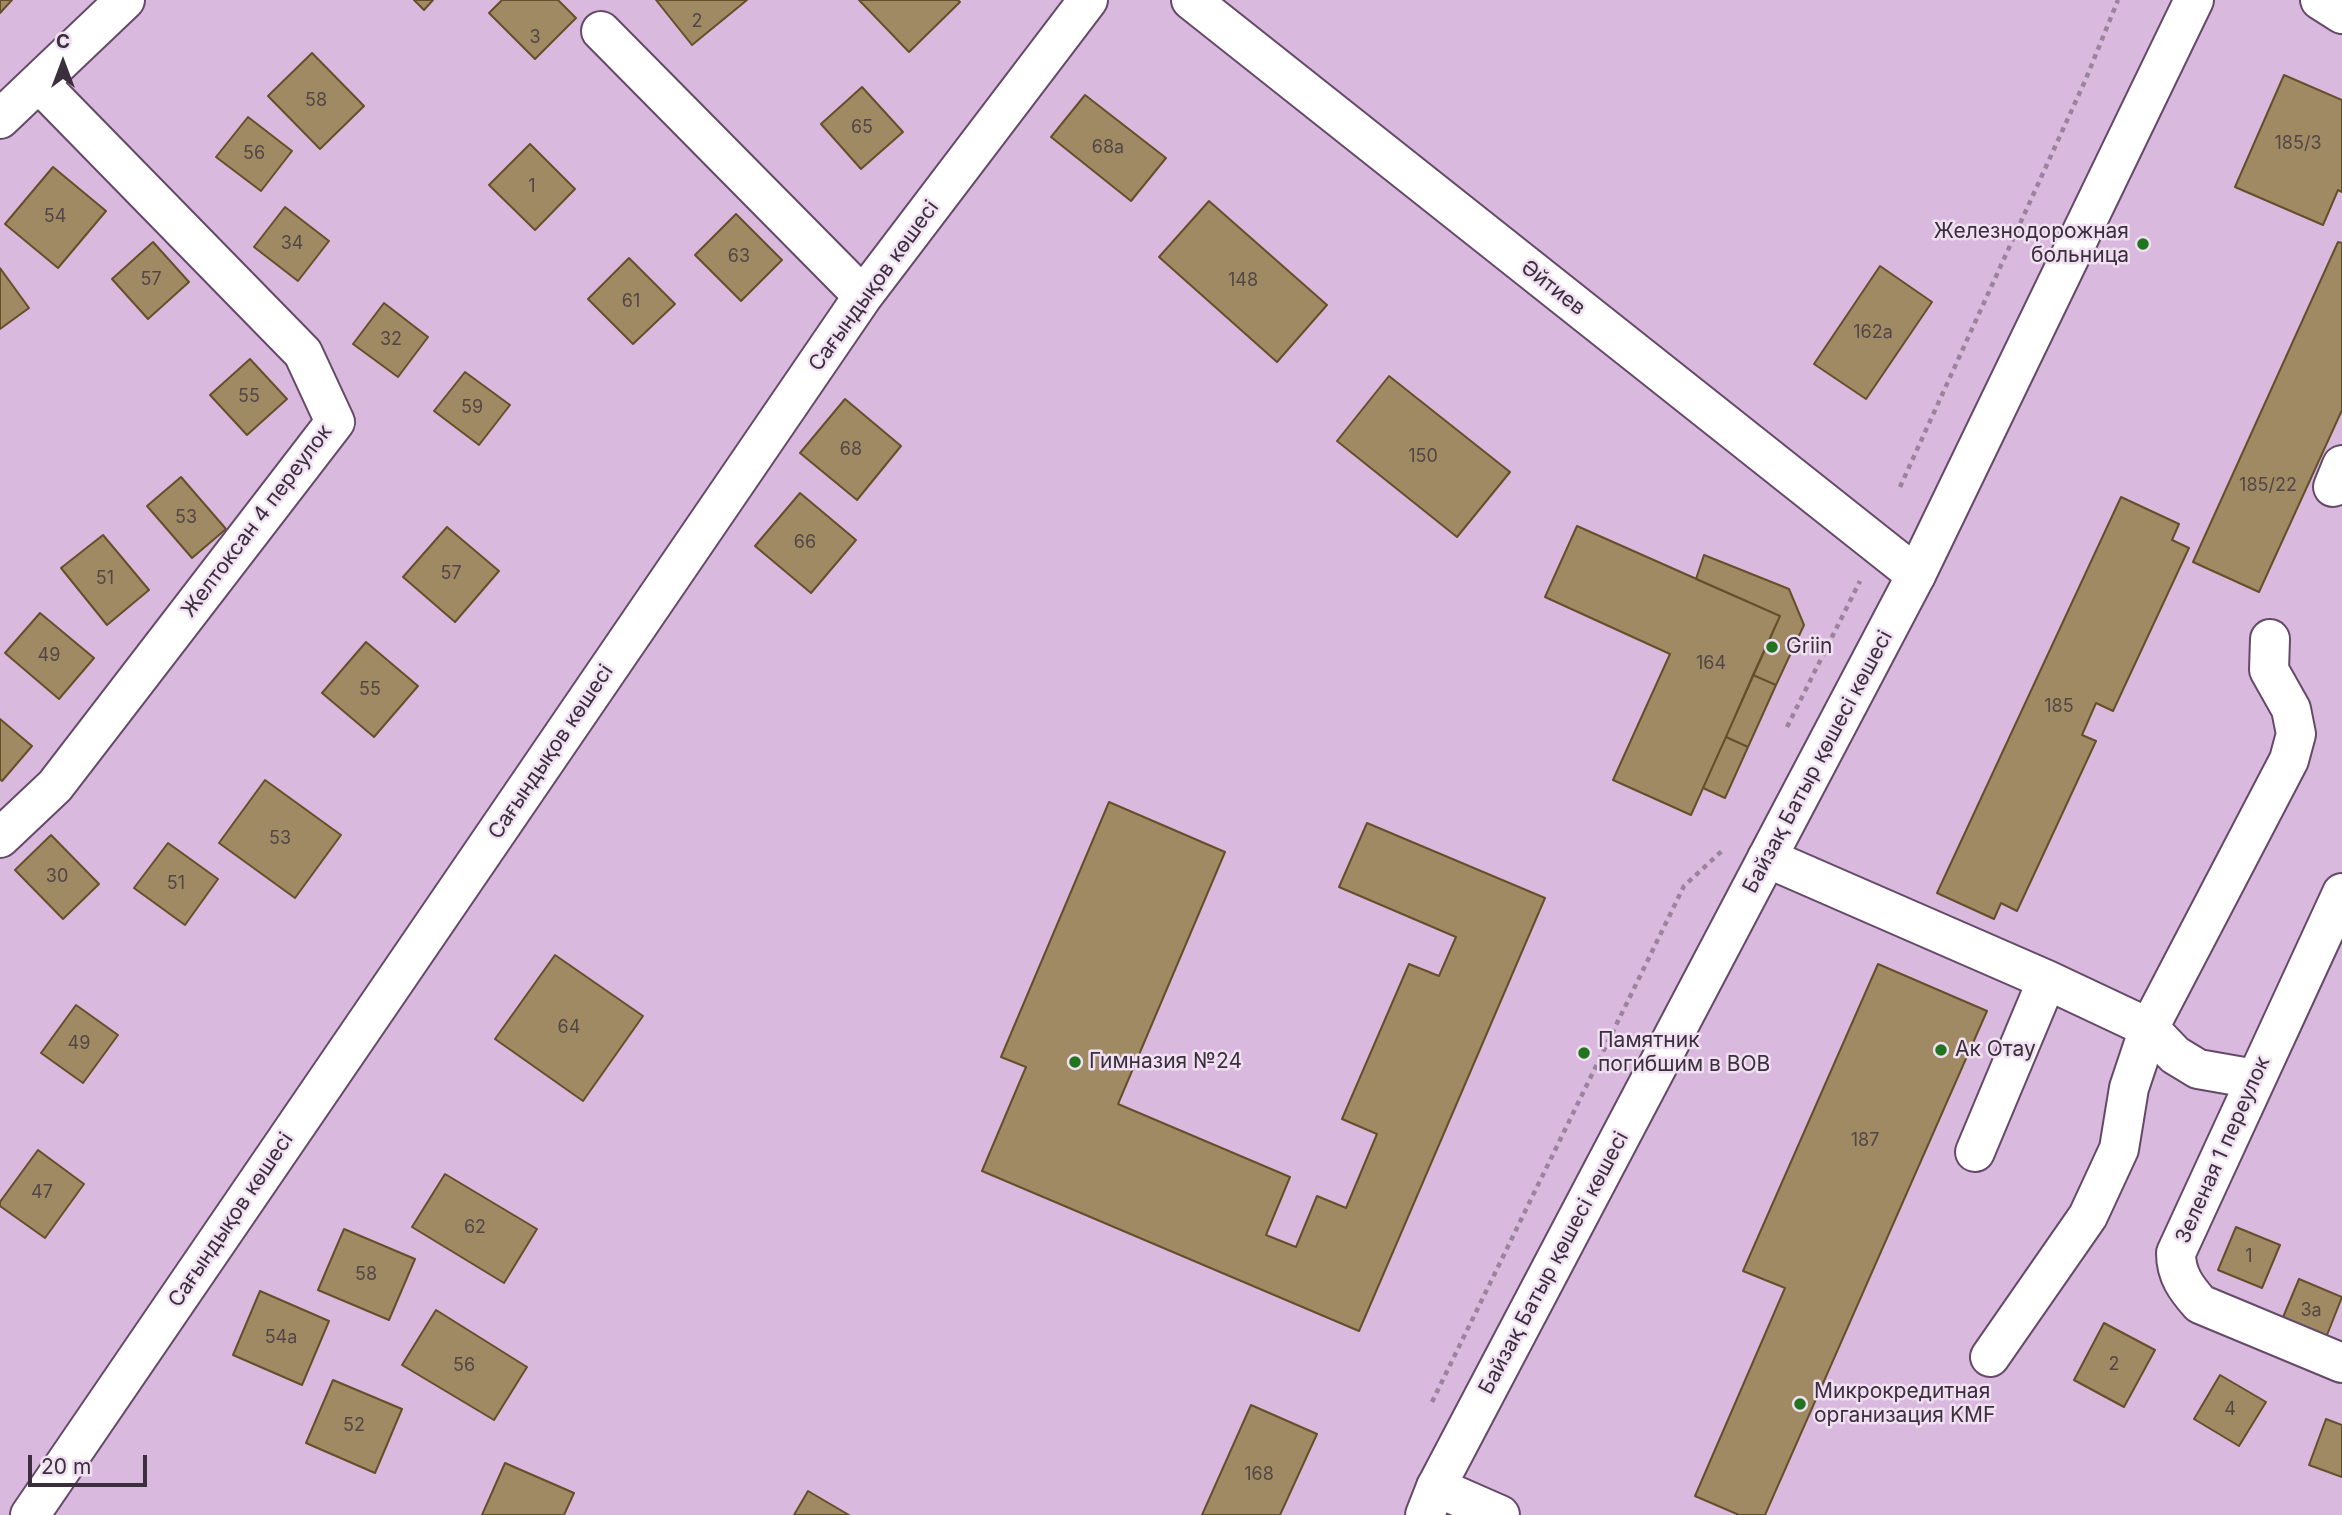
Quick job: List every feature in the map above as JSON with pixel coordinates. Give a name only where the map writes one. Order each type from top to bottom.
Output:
[{"type":"street","points":[[0,119],[125,0]]},
{"type":"street","name":"Сағындықов көшесі","points":[[30,1515],[863,296],[1088,0]]},
{"type":"street","name":"Әйтиев","points":[[1191,0],[1916,575]]},
{"type":"street","name":"Байзақ Батыр қөшесі көшесі","points":[[1431,1501],[1916,575],[2194,0]]},
{"type":"street","points":[[2320,0],[2342,14]]},
{"type":"street","points":[[601,31],[863,296]]},
{"type":"street","name":"Желтоксан 4 переулок","points":[[0,838],[55,786],[335,422],[303,353],[39,83]]},
{"type":"street","points":[[1990,1357],[2088,1216],[2119,1149],[2129,1088],[2149,1028],[2289,760],[2296,734],[2291,709],[2269,670],[2270,639]]},
{"type":"street","points":[[1767,859],[2048,980],[2149,1028],[2175,1055],[2197,1069],[2255,1079]]},
{"type":"street","name":"Зеленая 1 переулок","points":[[2342,893],[2176,1253],[2176,1269],[2200,1304],[2342,1363]]},
{"type":"street","points":[[1975,1152],[2048,980]]},
{"type":"street","points":[[1431,1501],[1500,1515]]},
{"type":"path","points":[[1900,487],[2085,81],[2118,0]]},
{"type":"path","points":[[1783,736],[1860,580]]},
{"type":"path","points":[[1430,1407],[1684,886],[1729,845]]},
{"type":"building","points":[[0,0],[12,0],[0,13]]},
{"type":"building","points":[[414,0],[433,0],[424,10]]},
{"type":"building","points":[[502,0],[558,0],[576,18],[535,59],[489,13]]},
{"type":"building","points":[[656,0],[747,0],[692,45]]},
{"type":"building","points":[[859,0],[958,0],[960,2],[909,52]]},
{"type":"building","points":[[312,53],[364,106],[320,149],[268,96]]},
{"type":"building","points":[[2284,75],[2342,100],[2342,192],[2338,190],[2323,225],[2235,187]]},
{"type":"building","points":[[862,87],[903,132],[861,169],[821,124]]},
{"type":"building","points":[[1085,95],[1166,158],[1131,201],[1051,137]]},
{"type":"building","points":[[248,117],[292,151],[261,191],[216,157]]},
{"type":"building","points":[[530,144],[575,189],[535,230],[489,185]]},
{"type":"building","points":[[53,167],[106,211],[58,268],[5,224]]},
{"type":"building","points":[[1209,201],[1327,305],[1277,362],[1159,257]]},
{"type":"building","points":[[285,207],[329,241],[298,281],[254,247]]},
{"type":"building","points":[[736,214],[782,260],[741,301],[695,255]]},
{"type":"building","points":[[153,242],[189,282],[148,319],[112,279]]},
{"type":"building","points":[[2338,242],[2342,243],[2342,410],[2259,592],[2193,562]]},
{"type":"building","points":[[629,258],[675,304],[633,344],[588,299]]},
{"type":"building","points":[[1880,266],[1932,302],[1866,399],[1814,364]]},
{"type":"building","points":[[0,268],[29,308],[0,329]]},
{"type":"building","points":[[384,303],[428,337],[398,377],[353,344]]},
{"type":"building","points":[[250,359],[287,399],[247,435],[210,395]]},
{"type":"building","points":[[465,372],[510,405],[479,445],[434,411]]},
{"type":"building","points":[[1389,376],[1510,472],[1457,537],[1337,441]]},
{"type":"building","points":[[845,399],[901,446],[857,500],[800,453]]},
{"type":"building","points":[[181,477],[226,529],[192,558],[147,506]]},
{"type":"building","points":[[800,493],[856,540],[811,593],[755,546]]},
{"type":"building","points":[[2121,497],[2179,524],[2172,540],[2189,548],[2113,711],[2096,703],[2082,735],[2096,741],[2017,911],[2001,903],[1994,919],[1937,893]]},
{"type":"building","points":[[1577,526],[1780,616],[1691,815],[1613,780],[1670,654],[1545,597]]},
{"type":"building","points":[[447,527],[499,571],[455,622],[403,577]]},
{"type":"building","points":[[103,535],[149,590],[107,625],[61,568]]},
{"type":"building","points":[[1704,555],[1789,589],[1804,625],[1776,685],[1753,675],[1780,616],[1696,579]]},
{"type":"building","points":[[40,613],[94,658],[59,699],[5,653]]},
{"type":"building","points":[[366,642],[418,686],[374,737],[322,693]]},
{"type":"building","points":[[1753,675],[1776,685],[1748,747],[1726,737]]},
{"type":"building","points":[[0,719],[32,746],[2,781],[0,779]]},
{"type":"building","points":[[1726,737],[1748,747],[1725,798],[1703,788]]},
{"type":"building","points":[[265,780],[341,835],[295,898],[219,843]]},
{"type":"building","name":"Гимназия №24","points":[[1109,802],[1225,852],[1118,1104],[1290,1177],[1266,1235],[1296,1247],[1317,1196],[1346,1208],[1377,1134],[1342,1119],[1409,964],[1439,976],[1456,937],[1339,887],[1367,823],[1545,898],[1359,1331],[982,1171],[1026,1067],[1001,1057]]},
{"type":"building","points":[[51,835],[99,884],[63,919],[15,870]]},
{"type":"building","points":[[168,843],[218,879],[185,925],[134,888]]},
{"type":"building","points":[[555,955],[643,1016],[583,1101],[495,1039]]},
{"type":"building","points":[[1878,964],[1987,1011],[1765,1515],[1739,1515],[1695,1496],[1785,1288],[1743,1271]]},
{"type":"building","points":[[76,1005],[118,1035],[83,1083],[41,1053]]},
{"type":"building","points":[[38,1150],[84,1184],[45,1238],[0,1206],[0,1202]]},
{"type":"building","points":[[445,1174],[537,1229],[504,1283],[412,1227]]},
{"type":"building","points":[[2236,1227],[2280,1245],[2262,1288],[2218,1270]]},
{"type":"building","points":[[344,1229],[415,1259],[389,1320],[318,1290]]},
{"type":"building","points":[[2299,1279],[2342,1297],[2325,1340],[2281,1322]]},
{"type":"building","points":[[260,1291],[329,1321],[302,1385],[233,1355]]},
{"type":"building","points":[[436,1310],[527,1367],[494,1420],[402,1365]]},
{"type":"building","points":[[2104,1323],[2155,1350],[2124,1407],[2074,1380]]},
{"type":"building","points":[[2220,1375],[2266,1402],[2239,1446],[2194,1419]]},
{"type":"building","points":[[333,1380],[402,1409],[375,1473],[306,1443]]},
{"type":"building","points":[[1251,1405],[1317,1434],[1280,1515],[1202,1515]]},
{"type":"building","points":[[2326,1419],[2342,1425],[2342,1477],[2309,1465]]},
{"type":"building","points":[[505,1463],[574,1493],[564,1515],[482,1515]]},
{"type":"building","points":[[808,1491],[849,1515],[794,1515]]},
{"type":"place","name":"Железнодорожная больница","points":[[2143,244]]},
{"type":"place","name":"Griin","points":[[1772,647]]},
{"type":"place","name":"Ак Отау","points":[[1941,1050]]},
{"type":"place","name":"Памятник погибшим в ВОВ","points":[[1584,1053]]},
{"type":"place","name":"Гимназия №24","points":[[1075,1062]]},
{"type":"place","name":"Микрокредитная организация KMF","points":[[1800,1404]]}]
